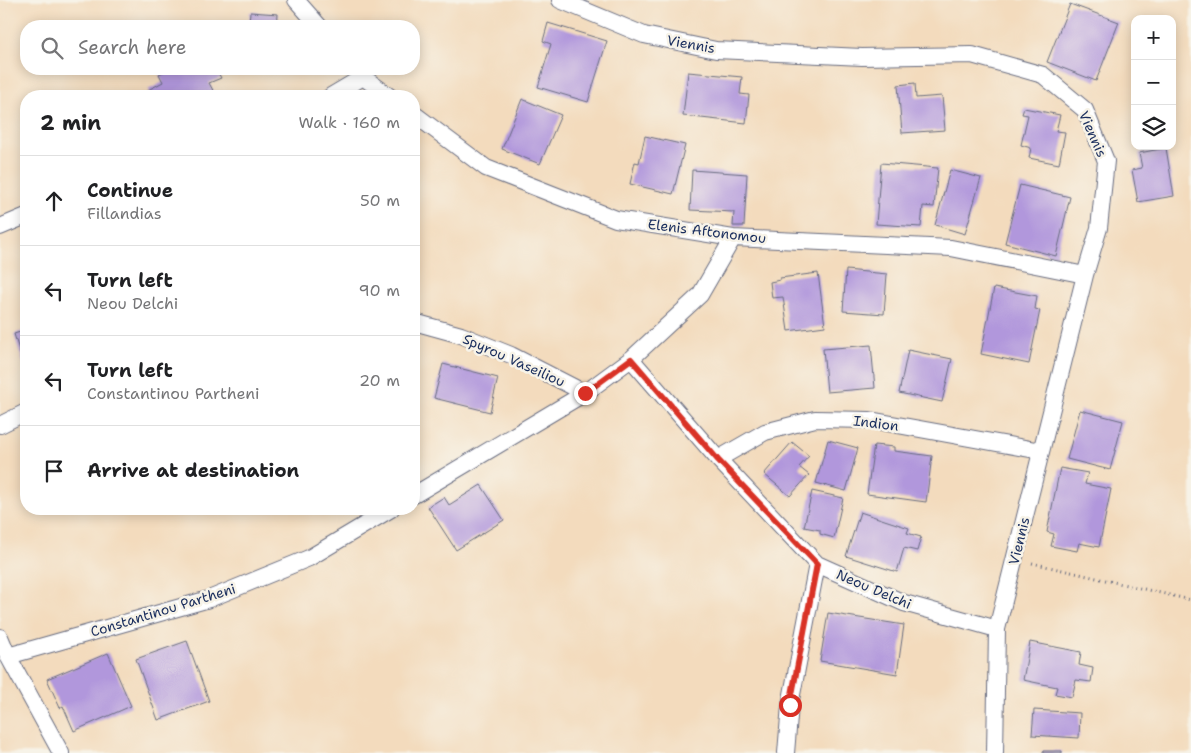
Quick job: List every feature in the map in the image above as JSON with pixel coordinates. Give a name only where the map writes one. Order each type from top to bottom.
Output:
[{"type":"street","points":[[296,0],[314,20]]},
{"type":"street","name":"Viennis","points":[[560,0],[644,36],[716,50],[862,57],[972,55],[1043,75],[1085,110],[1106,161],[1099,228],[1085,276],[997,629],[995,753]]},
{"type":"street","points":[[339,90],[357,75]]},
{"type":"street","points":[[363,75],[381,90]]},
{"type":"street","name":"Elenis Aftonomou","points":[[420,118],[486,168],[616,219],[733,238],[952,248],[1085,276]]},
{"type":"street","points":[[0,227],[20,219]]},
{"type":"street","points":[[420,491],[585,393],[631,359],[700,295],[733,238]]},
{"type":"street","name":"Spyrou Vaseiliou","points":[[420,324],[461,335],[511,355],[585,393]]},
{"type":"street","name":"Neou Delchi","points":[[631,359],[718,460],[817,564],[904,603],[997,629]]},
{"type":"street","points":[[0,425],[20,415]]},
{"type":"street","name":"Indion","points":[[718,460],[765,432],[815,419],[870,420],[1041,451]]},
{"type":"street","name":"Constantinou Partheni","points":[[8,656],[209,599],[309,558],[381,515]]},
{"type":"street","points":[[786,753],[790,705],[817,564]]},
{"type":"street","points":[[0,637],[8,656],[61,753]]},
{"type":"path","points":[[1014,559],[1191,600]]},
{"type":"building","points":[[1070,4],[1119,22],[1096,81],[1047,62]]},
{"type":"building","points":[[250,12],[278,14],[278,20],[249,20]]},
{"type":"building","points":[[548,23],[607,41],[588,102],[538,87],[551,44],[543,41]]},
{"type":"building","points":[[688,72],[742,77],[740,94],[749,95],[746,123],[683,116]]},
{"type":"building","points":[[160,75],[219,75],[221,78],[209,83],[213,90],[148,90],[163,82]]},
{"type":"building","points":[[915,83],[916,98],[942,96],[945,130],[902,133],[898,85]]},
{"type":"building","points":[[522,99],[561,115],[540,164],[502,149]]},
{"type":"building","points":[[1024,108],[1060,115],[1056,131],[1065,132],[1059,164],[1029,158],[1031,148],[1021,145],[1028,115],[1022,114]]},
{"type":"building","points":[[645,136],[685,145],[673,194],[630,184],[635,162],[639,163]]},
{"type":"building","points":[[1166,150],[1174,196],[1138,202],[1132,170],[1142,168],[1139,153]]},
{"type":"building","points":[[881,163],[938,168],[934,207],[923,206],[921,227],[876,224]]},
{"type":"building","points":[[692,170],[747,174],[744,226],[733,226],[734,212],[690,210]]},
{"type":"building","points":[[950,170],[981,178],[965,234],[935,225]]},
{"type":"building","points":[[1020,185],[1070,197],[1056,256],[1005,243]]},
{"type":"building","points":[[846,270],[887,274],[884,314],[843,311]]},
{"type":"building","points":[[818,273],[825,326],[788,331],[783,297],[772,298],[770,282],[780,280],[780,278]]},
{"type":"building","points":[[994,288],[1037,296],[1035,309],[1040,310],[1029,364],[981,354]]},
{"type":"building","points":[[20,332],[20,353],[14,334]]},
{"type":"building","points":[[871,345],[875,388],[827,392],[823,349]]},
{"type":"building","points":[[908,350],[952,359],[942,402],[899,393]]},
{"type":"building","points":[[443,364],[498,378],[490,412],[434,398]]},
{"type":"building","points":[[1080,410],[1123,421],[1110,470],[1067,459]]},
{"type":"building","points":[[828,440],[858,448],[846,491],[816,483]]},
{"type":"building","points":[[792,442],[809,456],[799,467],[809,475],[790,496],[764,474]]},
{"type":"building","points":[[874,445],[894,447],[894,451],[932,456],[926,502],[867,494]]},
{"type":"building","points":[[1060,468],[1088,473],[1085,484],[1111,489],[1099,547],[1079,543],[1077,551],[1051,546],[1054,534],[1047,532]]},
{"type":"building","points":[[481,485],[504,520],[456,550],[428,507],[444,497],[449,505]]},
{"type":"building","points":[[812,491],[843,498],[834,538],[820,534],[820,530],[804,527]]},
{"type":"building","points":[[860,512],[909,528],[907,533],[921,537],[917,551],[904,548],[897,572],[846,556]]},
{"type":"building","points":[[828,613],[904,625],[897,674],[820,661]]},
{"type":"building","points":[[187,641],[209,701],[158,720],[136,659]]},
{"type":"building","points":[[1030,642],[1081,652],[1079,665],[1093,668],[1091,682],[1076,680],[1072,697],[1055,694],[1057,687],[1023,680]]},
{"type":"building","points":[[108,653],[131,706],[74,731],[63,706],[60,708],[47,679]]},
{"type":"building","points":[[1034,710],[1080,713],[1079,738],[1032,735]]},
{"type":"building","points":[[1043,751],[1062,751],[1062,753],[1043,753]]},
{"type":"route","points":[[585,393],[631,359],[718,460],[817,564],[790,705]]}]
